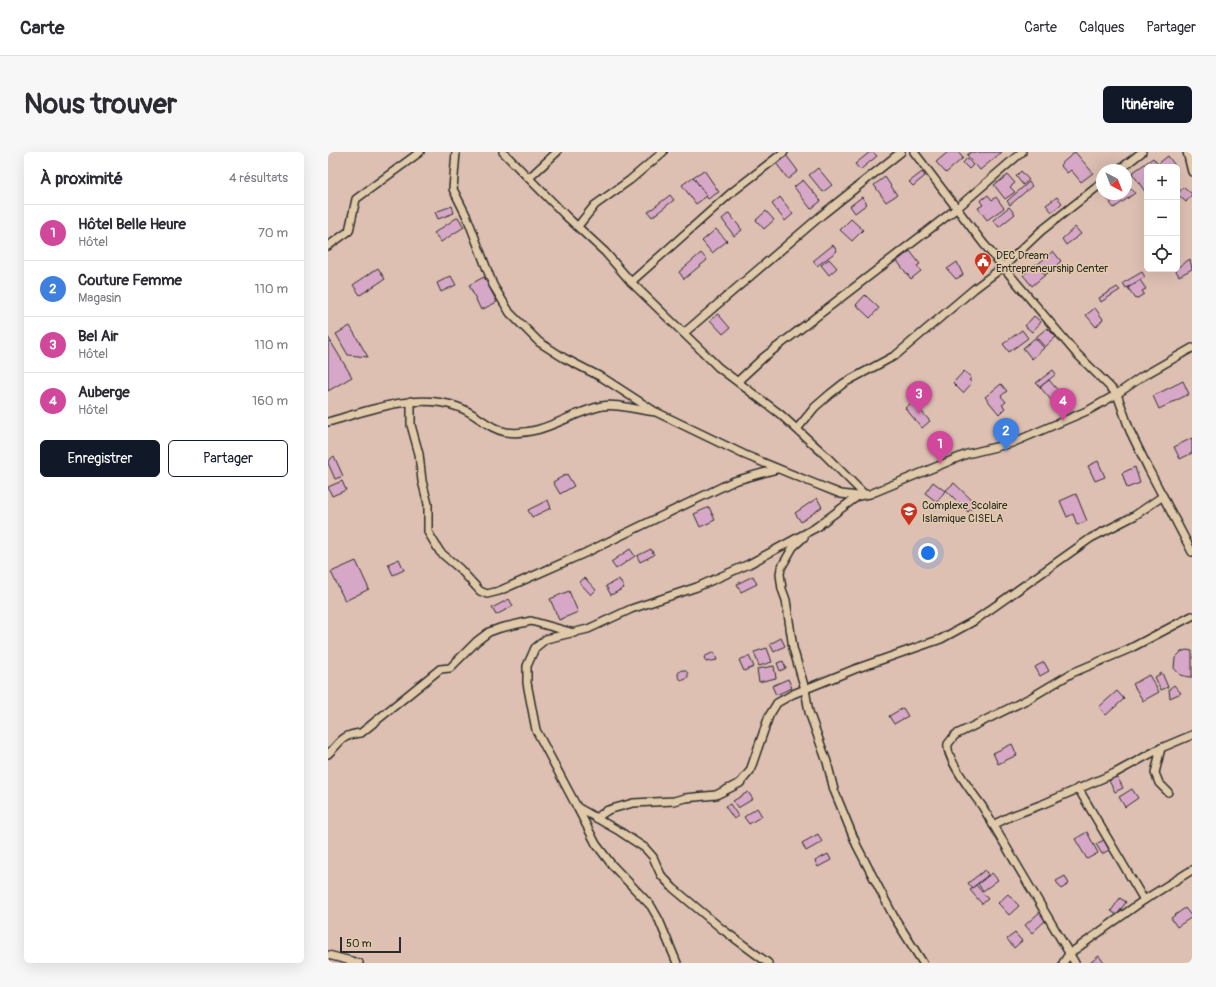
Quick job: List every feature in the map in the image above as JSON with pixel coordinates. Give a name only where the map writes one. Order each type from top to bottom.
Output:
[{"type":"street","points":[[328,246],[349,231],[356,199],[420,152]]},
{"type":"street","points":[[456,152],[453,189],[467,217],[493,284],[510,313],[539,342],[564,358],[603,378],[656,412],[777,469],[842,494],[858,496],[870,494],[967,454],[1012,443],[1089,410],[1117,394],[1143,376],[1192,348]]},
{"type":"street","points":[[503,152],[620,267],[631,282],[718,367],[757,395],[797,429],[864,494],[870,494]]},
{"type":"street","points":[[528,178],[557,152]]},
{"type":"street","points":[[578,226],[595,205],[630,180],[663,152]]},
{"type":"street","points":[[631,282],[737,189],[784,152]]},
{"type":"street","points":[[684,333],[823,214],[901,152]]},
{"type":"street","points":[[914,152],[956,209],[1075,352],[1117,394],[1130,431],[1192,552]]},
{"type":"street","points":[[738,381],[764,357],[956,209],[1022,152]]},
{"type":"street","points":[[1127,164],[1142,152]]},
{"type":"street","points":[[1187,152],[1192,172]]},
{"type":"street","points":[[797,429],[815,407],[844,383],[896,355],[1003,266],[1041,231],[1096,188]]},
{"type":"street","points":[[328,422],[373,409],[411,401],[425,400],[460,407],[487,424],[506,432],[542,429],[602,406],[622,406],[642,411],[656,412]]},
{"type":"street","points":[[411,401],[411,425],[419,454],[422,481],[428,504],[428,532],[440,552],[460,569],[480,591],[486,594],[499,591],[585,554],[734,481],[777,469]]},
{"type":"street","points":[[858,496],[793,547],[781,568],[780,574],[782,589],[786,600],[793,648],[805,690],[809,712],[827,762],[834,790],[857,846],[894,917],[923,963]]},
{"type":"street","points":[[596,818],[608,810],[633,803],[674,801],[685,798],[716,795],[740,783],[750,770],[772,708],[783,700],[878,660],[941,639],[974,620],[1028,580],[1091,538],[1134,516],[1163,496]]},
{"type":"street","points":[[676,963],[659,920],[651,906],[612,865],[600,849],[540,741],[536,730],[527,683],[527,666],[529,658],[540,643],[546,639],[574,633],[602,623],[631,608],[697,587],[724,576],[819,526]]},
{"type":"street","points":[[1075,963],[982,806],[970,790],[947,748],[952,738],[1030,698],[1072,673],[1129,649],[1192,616]]},
{"type":"street","points":[[328,754],[339,741],[346,736],[361,733],[440,669],[450,668],[464,652],[489,632],[531,621],[574,633]]},
{"type":"street","points":[[993,825],[1115,772],[1161,748],[1192,735]]},
{"type":"street","points":[[1161,748],[1155,773],[1156,778],[1168,792]]},
{"type":"street","points":[[1078,788],[1144,900]]},
{"type":"street","points":[[576,807],[645,848],[653,857],[661,875],[673,888],[722,929],[768,963]]},
{"type":"street","points":[[1063,963],[1069,954],[1144,900],[1192,870]]},
{"type":"street","points":[[328,955],[359,963]]},
{"type":"building","points":[[870,152],[873,152],[877,156],[860,170],[855,164]]},
{"type":"building","points":[[948,152],[958,152],[963,158],[946,173],[936,162]]},
{"type":"building","points":[[971,152],[1002,152],[980,170],[967,155]]},
{"type":"building","points":[[1075,152],[1093,173],[1081,182],[1071,170],[1067,173],[1060,165]]},
{"type":"building","points":[[786,155],[798,171],[788,179],[776,163]]},
{"type":"building","points":[[1168,156],[1174,164],[1158,164]]},
{"type":"building","points":[[967,158],[973,165],[969,169],[963,163]]},
{"type":"building","points":[[1153,158],[1158,164],[1145,164]]},
{"type":"building","points":[[1144,164],[1144,190],[1132,173]]},
{"type":"building","points":[[818,168],[832,185],[823,192],[809,175]]},
{"type":"building","points":[[704,170],[719,192],[708,199],[693,177]]},
{"type":"building","points":[[1021,171],[1029,180],[1023,185],[1016,176]]},
{"type":"building","points":[[922,172],[925,176],[913,186],[909,182]]},
{"type":"building","points":[[1008,175],[1015,183],[1010,187],[1015,192],[1005,199],[994,185]]},
{"type":"building","points":[[693,177],[707,196],[696,204],[682,185]]},
{"type":"building","points":[[885,177],[897,195],[886,202],[874,185]]},
{"type":"building","points":[[803,180],[821,201],[811,209],[794,187]]},
{"type":"building","points":[[1029,182],[1032,186],[1010,205],[1007,201]]},
{"type":"building","points":[[1184,187],[1192,194],[1186,202],[1180,197],[1180,191]]},
{"type":"building","points":[[670,195],[674,200],[652,217],[648,212]]},
{"type":"building","points":[[988,195],[992,200],[996,197],[1004,208],[987,220],[978,208],[983,205],[980,201]]},
{"type":"building","points":[[780,197],[793,214],[785,221],[772,204]]},
{"type":"building","points":[[862,197],[867,204],[855,213],[850,206]]},
{"type":"building","points":[[1057,197],[1062,203],[1052,212],[1046,205]]},
{"type":"building","points":[[1114,200],[1125,200],[1114,208],[1110,203]]},
{"type":"building","points":[[452,206],[454,213],[438,219],[435,212]]},
{"type":"building","points":[[1009,207],[1015,214],[999,227],[993,220]]},
{"type":"building","points":[[766,211],[774,220],[764,229],[756,220]]},
{"type":"building","points":[[729,213],[742,230],[734,236],[722,219]]},
{"type":"building","points":[[458,217],[464,227],[441,242],[434,233]]},
{"type":"building","points":[[851,219],[863,230],[852,241],[840,230]]},
{"type":"building","points":[[1075,227],[1081,234],[1066,245],[1062,239]]},
{"type":"building","points":[[716,229],[727,241],[712,253],[702,241]]},
{"type":"building","points":[[833,245],[837,251],[817,266],[813,261]]},
{"type":"building","points":[[910,251],[920,264],[917,266],[921,271],[911,279],[897,261]]},
{"type":"building","points":[[1053,251],[1061,261],[1047,274],[1038,264]]},
{"type":"building","points":[[701,253],[707,260],[684,279],[679,272]]},
{"type":"building","points":[[829,259],[837,268],[829,275],[821,265]]},
{"type":"building","points":[[1190,259],[1192,269],[1179,276],[1177,272],[1180,272],[1180,266]]},
{"type":"building","points":[[957,262],[963,275],[956,279],[947,269]]},
{"type":"building","points":[[1036,264],[1045,275],[1032,286],[1023,275]]},
{"type":"building","points":[[378,268],[385,279],[360,295],[353,285]]},
{"type":"building","points":[[1142,272],[1145,277],[1126,288],[1123,283]]},
{"type":"building","points":[[451,276],[456,285],[441,292],[437,283]]},
{"type":"building","points":[[484,277],[497,302],[481,310],[469,285]]},
{"type":"building","points":[[1140,280],[1146,289],[1142,291],[1144,294],[1136,299],[1128,288]]},
{"type":"building","points":[[1117,287],[1120,290],[1101,302],[1099,298]]},
{"type":"building","points":[[865,295],[879,308],[870,318],[856,305]]},
{"type":"building","points":[[1095,308],[1103,319],[1096,327],[1086,315]]},
{"type":"building","points":[[718,314],[730,328],[723,334],[710,320]]},
{"type":"building","points":[[1034,316],[1041,322],[1032,332],[1025,326]]},
{"type":"building","points":[[350,326],[368,357],[348,355],[336,334]]},
{"type":"building","points":[[1047,328],[1056,337],[1045,347],[1036,337]]},
{"type":"building","points":[[1022,330],[1028,338],[1009,352],[1003,344]]},
{"type":"building","points":[[328,337],[352,377],[328,391]]},
{"type":"building","points":[[1035,338],[1044,348],[1032,359],[1023,348]]},
{"type":"building","points":[[1053,370],[1056,374],[1040,387],[1036,383]]},
{"type":"building","points":[[964,371],[972,378],[969,380],[972,383],[963,393],[953,383]]},
{"type":"building","points":[[1049,380],[1060,393],[1051,400],[1040,387]]},
{"type":"building","points":[[1183,381],[1189,394],[1159,409],[1153,396]]},
{"type":"building","points":[[1001,384],[1007,391],[1001,396],[1006,402],[1002,405],[1005,408],[999,414],[985,397]]},
{"type":"building","points":[[918,401],[923,408],[920,410],[930,421],[922,428],[905,408],[911,403]]},
{"type":"building","points":[[1192,438],[1192,453],[1180,459],[1174,447]]},
{"type":"building","points":[[334,456],[343,476],[335,479],[328,463],[328,461]]},
{"type":"building","points":[[1098,461],[1105,477],[1095,481],[1088,466]]},
{"type":"building","points":[[1135,467],[1140,483],[1127,488],[1122,473]]},
{"type":"building","points":[[567,474],[574,486],[560,494],[553,482]]},
{"type":"building","points":[[342,481],[346,490],[332,496],[328,487]]},
{"type":"building","points":[[933,482],[945,491],[937,502],[925,493]]},
{"type":"building","points":[[954,483],[976,504],[968,512],[946,490]]},
{"type":"building","points":[[1076,494],[1087,521],[1077,525],[1073,514],[1067,517],[1060,501]]},
{"type":"building","points":[[817,498],[822,507],[801,522],[795,513]]},
{"type":"building","points":[[548,500],[551,508],[532,517],[528,510]]},
{"type":"building","points":[[709,507],[715,520],[700,527],[694,514]]},
{"type":"building","points":[[630,549],[635,556],[616,569],[611,562]]},
{"type":"building","points":[[651,549],[654,555],[640,562],[637,556]]},
{"type":"building","points":[[399,559],[404,570],[393,575],[388,564]]},
{"type":"building","points":[[356,561],[369,589],[345,601],[331,572]]},
{"type":"building","points":[[753,576],[757,584],[741,592],[737,584]]},
{"type":"building","points":[[585,578],[596,590],[591,595],[579,582]]},
{"type":"building","points":[[619,579],[624,588],[611,595],[606,586]]},
{"type":"building","points":[[569,591],[578,612],[559,620],[550,599]]},
{"type":"building","points":[[509,599],[513,606],[496,615],[492,608]]},
{"type":"building","points":[[781,638],[785,646],[774,652],[770,644]]},
{"type":"building","points":[[767,648],[772,662],[759,666],[754,652]]},
{"type":"building","points":[[1186,650],[1192,651],[1192,677],[1180,675],[1174,668],[1175,658],[1181,652]]},
{"type":"building","points":[[714,652],[717,660],[706,662],[704,657]]},
{"type":"building","points":[[749,656],[754,667],[744,671],[739,660]]},
{"type":"building","points":[[783,661],[786,668],[780,671],[777,663]]},
{"type":"building","points":[[1044,662],[1049,671],[1040,676],[1035,667]]},
{"type":"building","points":[[774,666],[776,678],[759,682],[757,669]]},
{"type":"building","points":[[681,670],[685,670],[688,675],[685,680],[681,680],[678,677],[678,673]]},
{"type":"building","points":[[1162,673],[1168,687],[1161,690],[1155,677]]},
{"type":"building","points":[[1149,675],[1159,692],[1143,701],[1133,684]]},
{"type":"building","points":[[788,679],[792,688],[776,695],[772,686]]},
{"type":"building","points":[[1174,685],[1181,693],[1170,698],[1169,689]]},
{"type":"building","points":[[1117,691],[1124,699],[1106,715],[1099,707]]},
{"type":"building","points":[[903,708],[908,716],[894,724],[889,716]]},
{"type":"building","points":[[1012,744],[1017,755],[998,764],[993,753]]},
{"type":"building","points":[[1117,776],[1123,788],[1115,792],[1109,781]]},
{"type":"building","points":[[1132,789],[1138,798],[1125,807],[1119,797]]},
{"type":"building","points":[[748,792],[753,799],[738,808],[733,801]]},
{"type":"building","points":[[730,804],[738,816],[734,819],[725,806]]},
{"type":"building","points":[[757,808],[762,816],[749,824],[744,817]]},
{"type":"building","points":[[1087,832],[1098,853],[1087,859],[1075,839]]},
{"type":"building","points":[[818,834],[822,842],[806,851],[802,843]]},
{"type":"building","points":[[1104,840],[1109,850],[1102,854],[1096,844]]},
{"type":"building","points":[[828,854],[831,860],[818,867],[815,861]]},
{"type":"building","points":[[985,870],[988,875],[972,888],[968,883]]},
{"type":"building","points":[[992,873],[998,880],[983,891],[978,884]]},
{"type":"building","points":[[1065,876],[1069,884],[1061,889],[1056,881]]},
{"type":"building","points":[[976,885],[988,899],[982,904],[970,890]]},
{"type":"building","points":[[1008,894],[1019,906],[1009,915],[998,903]]},
{"type":"building","points":[[1120,898],[1126,902],[1117,915],[1111,911]]},
{"type":"building","points":[[1185,908],[1192,917],[1177,927],[1171,918]]},
{"type":"building","points":[[1040,912],[1047,919],[1032,933],[1025,925]]},
{"type":"building","points":[[1015,933],[1022,941],[1014,948],[1007,939]]},
{"type":"building","points":[[1099,956],[1104,963],[1091,962]]},
{"type":"place","name":"DEC Dream Entrepreneurship Center","points":[[983,276]]},
{"type":"place","name":"Bel Air","points":[[919,414]]},
{"type":"place","name":"Auberge","points":[[1063,421]]},
{"type":"place","name":"Couture Femme","points":[[1006,451]]},
{"type":"place","name":"Hôtel Belle Heure","points":[[940,464]]},
{"type":"place","name":"Complexe Scolaire Islamique CISELA","points":[[909,526]]}]
